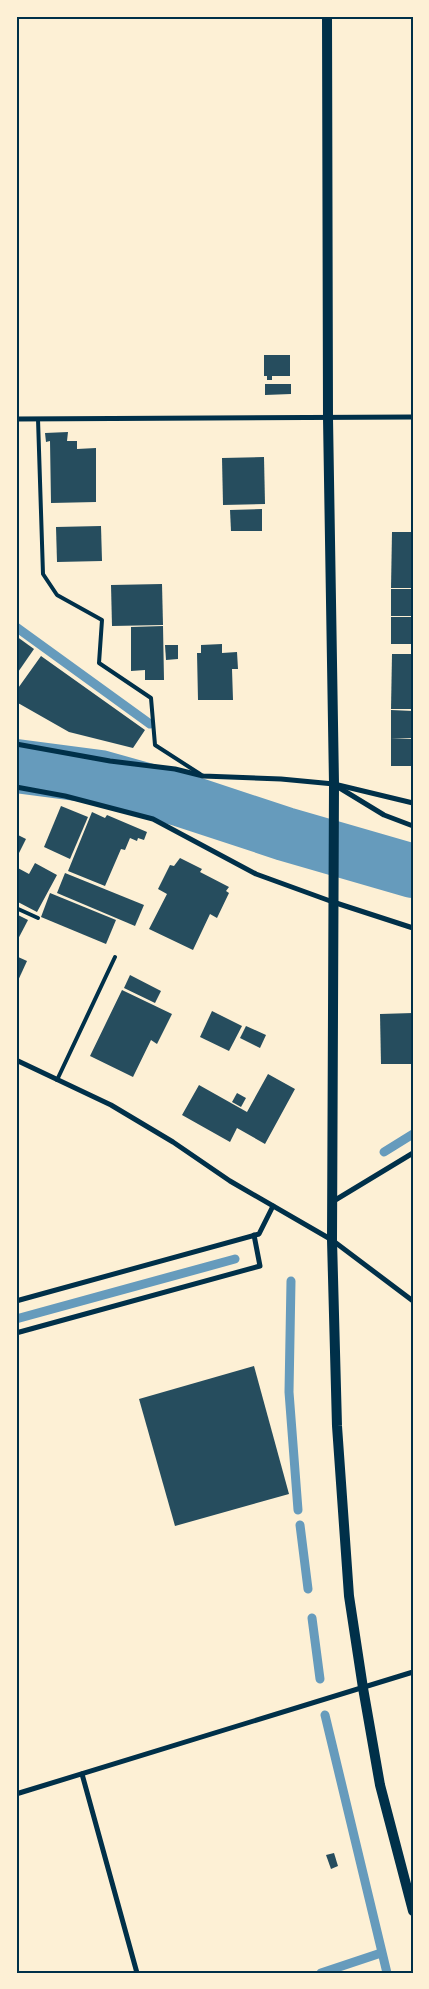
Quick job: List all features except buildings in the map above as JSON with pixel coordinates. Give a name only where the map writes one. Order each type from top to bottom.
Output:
[{"type":"main road","points":[[327,16],[328,418],[334,784],[332,897],[332,1240],[337,1426],[349,1596],[363,1688],[380,1785],[413,1912]]},
{"type":"street","points":[[16,419],[413,417]]},
{"type":"street","points":[[16,744],[203,776],[281,779],[334,784],[413,803]]},
{"type":"street","points":[[334,784],[384,815],[413,826]]},
{"type":"street","points":[[16,787],[65,796],[153,819],[256,874],[332,897],[413,928]]},
{"type":"street","points":[[16,1060],[111,1106],[173,1142],[230,1182],[332,1240],[413,1301]]},
{"type":"street","points":[[332,1202],[413,1153]]},
{"type":"street","points":[[16,1301],[259,1234],[273,1206]]},
{"type":"street","points":[[16,1333],[260,1266],[254,1235]]},
{"type":"street","points":[[16,1794],[413,1672]]},
{"type":"street","points":[[82,1774],[137,1973]]},
{"type":"lane","points":[[38,419],[43,574],[57,595],[102,620],[99,663],[151,698],[155,745],[203,776]]},
{"type":"lane","points":[[16,908],[38,918]]},
{"type":"lane","points":[[57,1080],[115,956]]},
{"type":"waterway","points":[[16,627],[150,724]]},
{"type":"waterway","points":[[16,766],[100,777],[182,800],[285,834],[413,871]]},
{"type":"waterway","points":[[384,1152],[413,1134]]},
{"type":"waterway","points":[[16,1319],[235,1259]]},
{"type":"waterway","points":[[291,1281],[289,1392],[298,1510]]},
{"type":"waterway","points":[[300,1525],[308,1589]]},
{"type":"waterway","points":[[312,1618],[320,1679]]},
{"type":"waterway","points":[[325,1715],[387,1973]]},
{"type":"waterway","points":[[321,1973],[381,1953]]}]
